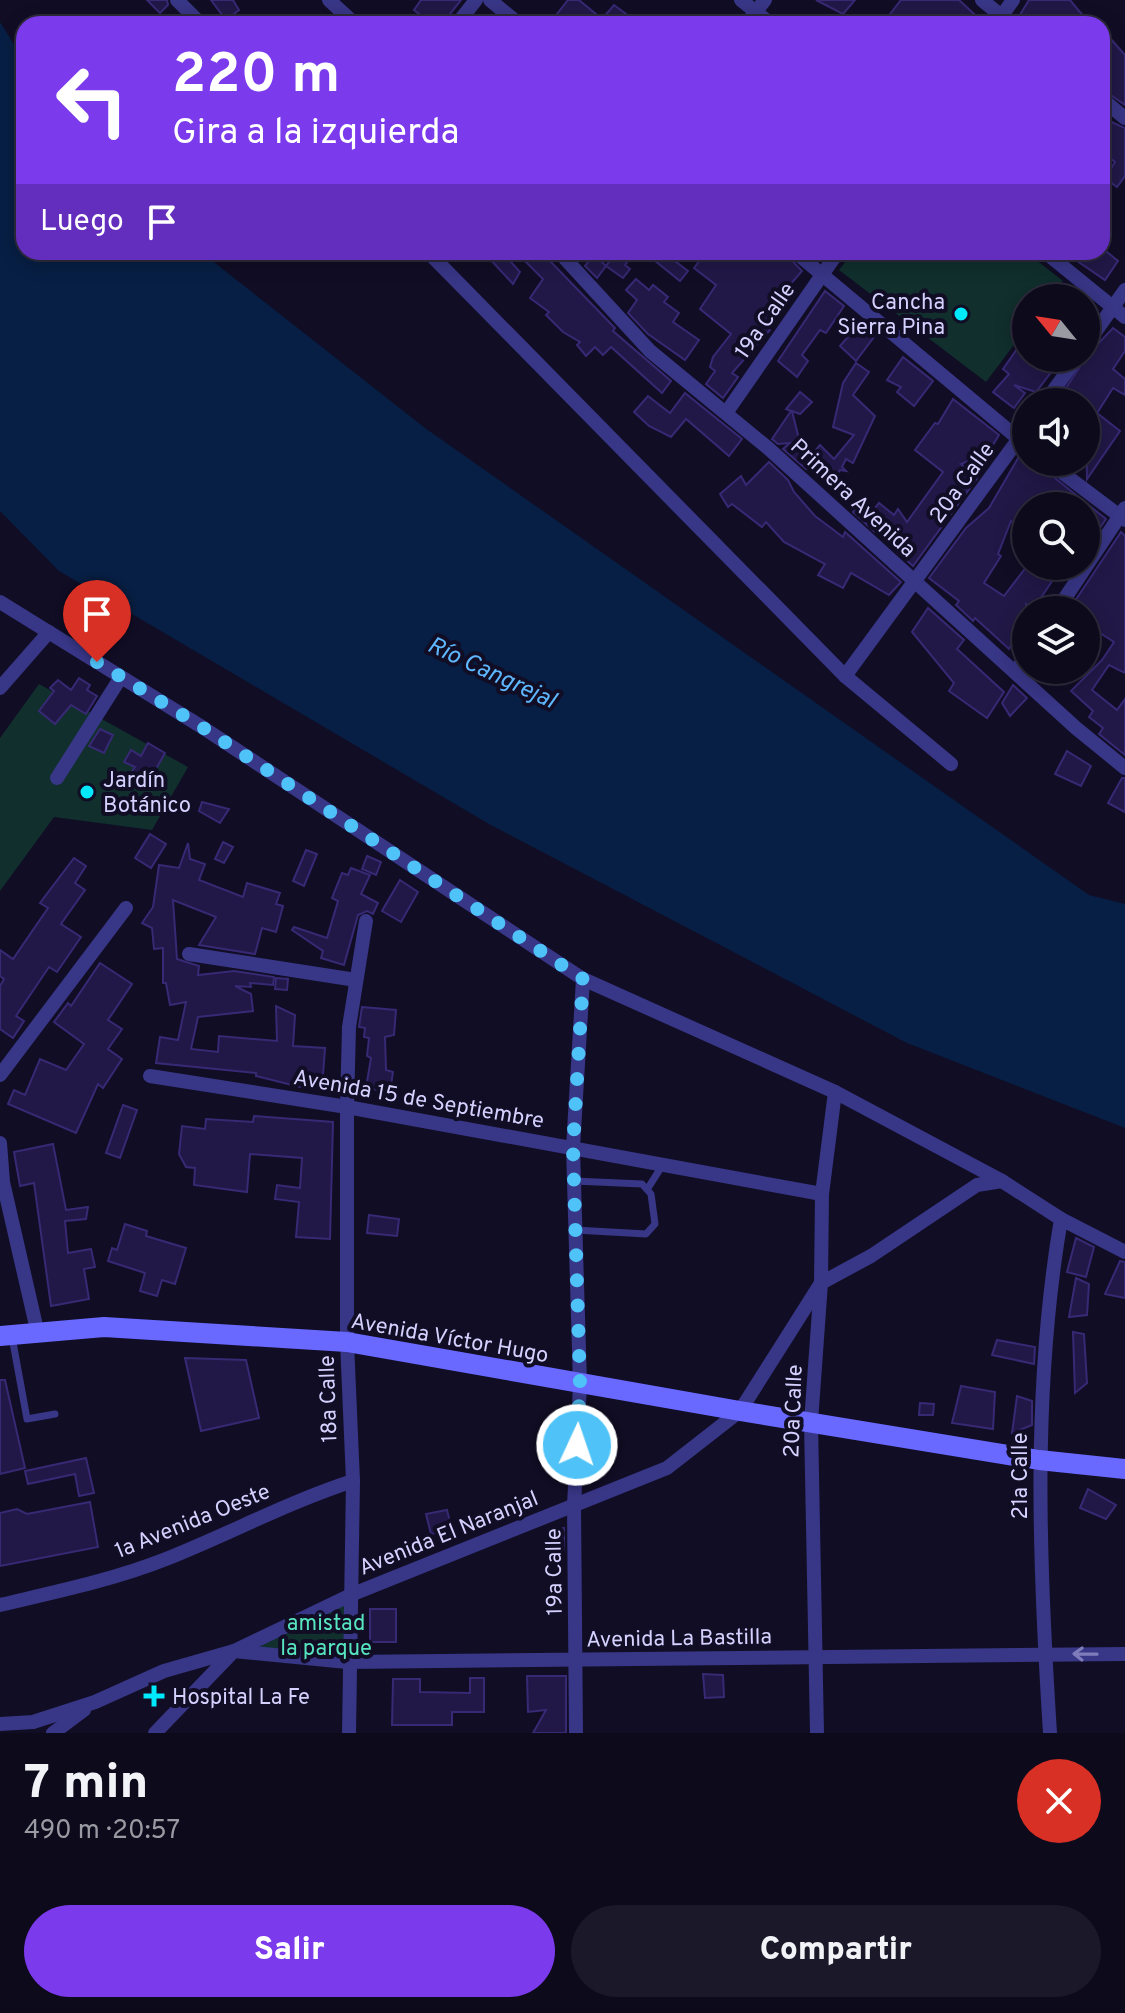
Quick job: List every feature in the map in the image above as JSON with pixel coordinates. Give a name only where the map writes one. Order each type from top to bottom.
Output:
[{"type":"street","points":[[177,0],[193,16]]},
{"type":"street","points":[[329,0],[346,16]]},
{"type":"street","points":[[463,16],[476,0]]},
{"type":"street","points":[[490,0],[509,16]]},
{"type":"street","points":[[741,0],[761,6]]},
{"type":"street","points":[[982,0],[998,16]]},
{"type":"street","points":[[436,260],[845,676],[951,764]]},
{"type":"street","name":"Primera Avenida","points":[[566,260],[584,283],[650,351],[726,413],[1012,669]]},
{"type":"street","points":[[804,260],[1012,428]]},
{"type":"street","name":"19a Calle","points":[[726,413],[832,260]]},
{"type":"street","points":[[1055,260],[1119,312]]},
{"type":"street","points":[[1100,331],[1119,312],[1125,290]]},
{"type":"street","name":"20a Calle","points":[[845,676],[1012,454]]},
{"type":"street","points":[[1067,596],[1123,515],[1068,476]]},
{"type":"street","points":[[0,602],[121,677],[583,979],[835,1092],[1002,1181],[1061,1219],[1125,1252]]},
{"type":"street","points":[[0,688],[49,632]]},
{"type":"street","points":[[57,778],[121,677]]},
{"type":"street","name":"Primera Avenida","points":[[1029,684],[1125,768]]},
{"type":"street","points":[[0,1075],[126,908]]},
{"type":"street","name":"18a Calle","points":[[349,1733],[347,1662],[353,1594],[353,1481],[347,1342],[347,1107],[349,1027],[366,921]]},
{"type":"street","points":[[189,954],[356,980]]},
{"type":"street","name":"19a Calle","points":[[576,1733],[574,1506],[580,1384],[573,1148],[583,979]]},
{"type":"street","name":"Avenida 15 de Septiembre","points":[[150,1076],[347,1107],[822,1194]]},
{"type":"street","name":"20a Calle","points":[[817,1733],[811,1422],[821,1283],[822,1194],[835,1092]]},
{"type":"street","points":[[0,1143],[2,1182],[37,1330]]},
{"type":"street","name":"Avenida El Naranjal","points":[[0,1724],[33,1722],[95,1702],[164,1671],[234,1651],[353,1594],[667,1468],[740,1411],[821,1283],[871,1256],[977,1185],[1002,1181]]},
{"type":"street","name":"21a Calle","points":[[1050,1733],[1039,1460],[1049,1288],[1061,1219]]},
{"type":"street","name":"Avenida Víctor Hugo","points":[[6,1336],[37,1330],[104,1327],[347,1342],[1039,1460],[1125,1469]]},
{"type":"street","name":"1a Avenida Oeste","points":[[0,1605],[68,1589],[164,1560],[289,1504],[353,1481]]},
{"type":"street","points":[[155,1733],[234,1651]]},
{"type":"street","name":"Avenida La Bastilla","points":[[234,1651],[347,1662],[1125,1654]]},
{"type":"street","points":[[53,1733],[95,1702]]},
{"type":"lane","points":[[648,1188],[664,1165]]},
{"type":"lane","points":[[574,1181],[642,1184],[648,1188],[655,1224],[646,1234],[575,1230]]},
{"type":"lane","points":[[6,1336],[27,1419],[55,1414]]},
{"type":"green space","name":"Cancha Sierra Pina","points":[[847,260],[1036,260],[1063,281],[1061,284],[1012,284],[1012,348],[986,382],[839,270]]},
{"type":"green space","name":"Jardín Botánico","points":[[39,684],[188,767],[152,830],[54,817],[0,891],[0,738]]},
{"type":"green space","name":"amistad la parque","points":[[353,1594],[347,1662],[253,1648]]},
{"type":"water","name":"Río Cangrejal","points":[[0,22],[16,47],[16,260],[211,260],[425,428],[1089,895],[1125,904],[1125,1128],[907,1043],[489,824],[59,571],[0,511]]},
{"type":"building","points":[[147,0],[167,0],[168,5],[160,13]]},
{"type":"building","points":[[211,0],[233,0],[239,10],[231,16],[223,16]]},
{"type":"building","points":[[421,0],[461,0],[448,16],[422,16],[414,10]]},
{"type":"building","points":[[568,0],[579,0],[598,16],[555,16]]},
{"type":"building","points":[[816,0],[855,0],[843,14]]},
{"type":"building","points":[[901,0],[959,0],[976,16],[893,16],[890,14]]},
{"type":"building","points":[[1029,0],[1070,0],[1083,16],[1019,16]]},
{"type":"building","points":[[614,5],[626,14],[624,16],[605,16]]},
{"type":"building","points":[[1110,38],[1125,55],[1125,105],[1110,95]]},
{"type":"building","points":[[1110,121],[1125,128],[1125,176],[1117,187],[1110,182],[1110,170],[1115,162],[1110,158]]},
{"type":"building","points":[[1110,254],[1118,261],[1105,280],[1076,260],[1110,260]]},
{"type":"building","points":[[491,260],[509,260],[520,272],[513,284]]},
{"type":"building","points":[[524,260],[549,260],[615,328],[613,331],[671,381],[662,393],[611,347],[603,355],[595,347],[586,356],[577,345],[580,342],[563,332],[546,315],[549,312],[530,298],[543,279]]},
{"type":"building","points":[[590,260],[600,260],[606,266],[597,278],[585,266]]},
{"type":"building","points":[[610,260],[629,260],[625,265],[630,269],[623,278],[606,266]]},
{"type":"building","points":[[654,260],[674,260],[688,271],[680,281]]},
{"type":"building","points":[[700,260],[792,260],[802,271],[788,287],[794,292],[787,301],[781,297],[764,325],[770,330],[732,373],[738,377],[723,398],[706,384],[715,371],[710,367],[713,357],[731,334],[700,309],[716,285],[694,268]]},
{"type":"building","points":[[636,279],[649,290],[653,285],[668,297],[664,302],[679,313],[673,322],[699,340],[685,360],[648,334],[628,313],[637,300],[626,290]]},
{"type":"building","points":[[825,291],[844,306],[826,333],[820,330],[802,355],[808,361],[797,377],[778,361]]},
{"type":"building","points":[[862,321],[877,333],[856,361],[840,346]]},
{"type":"building","points":[[1113,328],[1125,337],[1125,351],[1113,369],[1125,379],[1125,395],[1113,388],[1100,408],[1100,388],[1066,388],[1076,372],[1100,372],[1100,342]]},
{"type":"building","points":[[1012,356],[1012,372],[1051,372],[1039,388],[1014,385],[1018,388],[1012,388],[1012,406],[993,392],[1009,374],[1003,369]]},
{"type":"building","points":[[903,357],[933,381],[914,406],[897,392],[901,387],[887,380]]},
{"type":"building","points":[[856,363],[869,372],[853,395],[875,416],[853,463],[846,459],[842,467],[846,471],[840,470],[831,486],[818,478],[825,470],[806,469],[783,449],[790,443],[778,444],[772,439],[791,411],[786,409],[800,392],[812,402],[800,414],[792,411],[805,463],[820,445],[834,459],[854,435],[833,427],[843,383]]},
{"type":"building","points":[[685,393],[742,439],[729,456],[686,419],[671,437],[649,426],[634,412],[648,396],[670,413]]},
{"type":"building","points":[[953,399],[999,435],[988,453],[961,464],[978,477],[913,566],[893,548],[897,544],[879,527],[875,532],[853,512],[865,498],[871,513],[879,503],[894,515],[898,509],[907,522],[943,472],[915,450],[935,423],[938,424]]},
{"type":"building","points":[[1100,415],[1120,431],[1100,460]]},
{"type":"building","points":[[769,462],[788,480],[794,492],[815,516],[843,537],[845,532],[901,582],[889,595],[851,573],[843,588],[818,575],[825,564],[784,542],[766,522],[762,527],[732,504],[728,507],[720,494],[741,476],[746,485]]},
{"type":"building","points":[[1012,468],[1012,476],[1052,476],[1072,492],[1012,492],[1012,522],[998,554],[1001,556],[984,583],[1004,596],[1016,580],[1053,580],[1042,596],[1012,596],[1012,644],[1009,649],[975,618],[973,621],[956,605],[959,601],[929,578],[966,528],[989,508]]},
{"type":"building","points":[[1100,514],[1106,519],[1100,528]]},
{"type":"building","points":[[1121,532],[1125,536],[1125,673],[1109,665],[1100,678],[1100,662],[1114,642],[1100,633],[1100,596],[1078,596],[1089,580],[1100,580],[1100,564]]},
{"type":"building","points":[[928,608],[964,640],[957,649],[1004,692],[987,718],[949,691],[954,683],[912,632]]},
{"type":"building","points":[[79,678],[90,685],[87,690],[97,696],[86,714],[71,705],[55,724],[39,711],[54,691],[50,688],[58,680],[71,690]]},
{"type":"building","points":[[1078,684],[1096,684],[1092,690],[1117,710],[1125,699],[1125,755],[1099,734],[1103,728],[1089,717],[1093,711],[1071,691]]},
{"type":"building","points":[[1013,685],[1027,698],[1010,716],[1002,703]]},
{"type":"building","points":[[100,729],[113,735],[104,753],[89,746]]},
{"type":"building","points":[[148,743],[165,753],[148,783],[131,773],[135,767],[124,762],[131,750],[141,756]]},
{"type":"building","points":[[1067,751],[1091,766],[1081,786],[1055,774]]},
{"type":"building","points":[[1122,778],[1125,778],[1125,812],[1108,803]]},
{"type":"building","points":[[202,802],[229,809],[220,823],[199,811]]},
{"type":"building","points":[[150,834],[166,844],[151,868],[135,858]]},
{"type":"building","points":[[223,842],[233,847],[224,863],[215,859]]},
{"type":"building","points":[[188,843],[190,859],[205,864],[199,880],[243,897],[247,883],[280,893],[276,904],[283,906],[276,932],[262,928],[255,954],[199,945],[216,917],[173,900],[177,959],[199,966],[198,975],[234,971],[274,977],[273,985],[250,983],[251,987],[235,986],[251,994],[253,1011],[198,1017],[191,1049],[218,1052],[219,1036],[277,1041],[276,1006],[295,1015],[293,1046],[325,1048],[322,1088],[300,1087],[256,1076],[256,1073],[156,1063],[160,1037],[178,1040],[186,1002],[170,1005],[166,983],[163,983],[163,948],[154,949],[152,928],[142,923],[153,907],[159,865],[179,868]]},
{"type":"building","points":[[306,850],[317,854],[304,886],[293,881]]},
{"type":"building","points":[[367,856],[381,862],[376,875],[362,869]]},
{"type":"building","points":[[74,858],[86,866],[75,883],[85,890],[61,924],[81,937],[57,972],[49,967],[16,1016],[24,1021],[13,1038],[0,1029],[0,986],[4,979],[0,976],[0,950],[13,959],[48,908],[40,903]]},
{"type":"building","points":[[351,868],[370,875],[361,894],[378,903],[373,914],[367,911],[358,915],[344,965],[321,958],[323,951],[292,930],[294,927],[327,938],[338,901],[332,898],[342,873],[348,875]]},
{"type":"building","points":[[400,880],[418,892],[401,922],[382,911]]},
{"type":"building","points":[[100,963],[132,984],[108,1020],[122,1029],[108,1049],[122,1059],[103,1088],[98,1084],[76,1133],[8,1104],[14,1090],[25,1095],[40,1059],[66,1070],[84,1044],[54,1022],[68,1003],[71,1006]]},
{"type":"building","points":[[276,978],[288,979],[287,990],[275,989]]},
{"type":"building","points":[[362,1007],[396,1010],[394,1035],[385,1037],[386,1070],[393,1072],[390,1092],[366,1088],[371,1058],[367,1056],[369,1038],[364,1037],[365,1028],[359,1027]]},
{"type":"building","points":[[123,1105],[137,1110],[120,1158],[106,1153]]},
{"type":"building","points":[[254,1116],[333,1122],[330,1239],[296,1237],[299,1202],[275,1199],[277,1185],[300,1188],[302,1158],[250,1154],[247,1192],[194,1185],[195,1168],[186,1167],[179,1154],[182,1126],[205,1129],[206,1119],[253,1122]]},
{"type":"building","points":[[53,1144],[66,1210],[88,1207],[86,1219],[65,1221],[68,1253],[91,1249],[95,1267],[84,1269],[89,1299],[51,1306],[34,1183],[20,1186],[14,1152]]},
{"type":"building","points":[[369,1215],[399,1219],[397,1236],[367,1233]]},
{"type":"building","points":[[125,1224],[147,1231],[146,1236],[186,1248],[175,1284],[162,1280],[157,1296],[140,1291],[145,1273],[108,1261],[112,1248],[117,1250]]},
{"type":"building","points":[[1076,1238],[1094,1247],[1086,1277],[1067,1272]]},
{"type":"building","points":[[1120,1261],[1125,1262],[1125,1298],[1105,1294]]},
{"type":"building","points":[[1076,1278],[1089,1284],[1087,1315],[1069,1317]]},
{"type":"building","points":[[1073,1332],[1084,1334],[1087,1383],[1075,1393]]},
{"type":"building","points":[[997,1340],[1035,1347],[1034,1364],[992,1355]]},
{"type":"building","points":[[185,1358],[246,1360],[259,1418],[201,1431]]},
{"type":"building","points":[[0,1380],[5,1380],[25,1468],[0,1474]]},
{"type":"building","points":[[961,1386],[995,1392],[993,1429],[952,1423]]},
{"type":"building","points":[[1017,1396],[1032,1401],[1032,1425],[1012,1433]]},
{"type":"building","points":[[920,1403],[934,1404],[933,1415],[919,1415]]},
{"type":"building","points":[[86,1458],[94,1493],[79,1496],[75,1474],[28,1484],[25,1471]]},
{"type":"building","points":[[1088,1489],[1116,1505],[1106,1519],[1080,1508]]},
{"type":"building","points":[[90,1502],[98,1547],[0,1566],[0,1513],[17,1509],[27,1514]]},
{"type":"building","points":[[447,1510],[452,1530],[431,1534],[426,1514]]},
{"type":"building","points":[[564,1528],[564,1550],[548,1550],[548,1529]]},
{"type":"building","points":[[370,1609],[396,1609],[396,1642],[370,1642]]},
{"type":"building","points":[[703,1674],[723,1675],[724,1697],[705,1698]]},
{"type":"building","points":[[527,1676],[566,1676],[566,1733],[533,1733],[546,1710],[528,1712]]},
{"type":"building","points":[[470,1678],[484,1678],[484,1712],[452,1712],[452,1725],[392,1725],[393,1679],[420,1679],[420,1692],[470,1693]]},
{"type":"place","name":"Cancha Sierra Pina","points":[[961,314]]},
{"type":"place","name":"Jardín Botánico","points":[[87,792]]},
{"type":"place","name":"Hospital La Fe","points":[[154,1696]]},
{"type":"route","points":[[97,662],[202,727],[583,979],[573,1148],[580,1384],[577,1445]]}]
